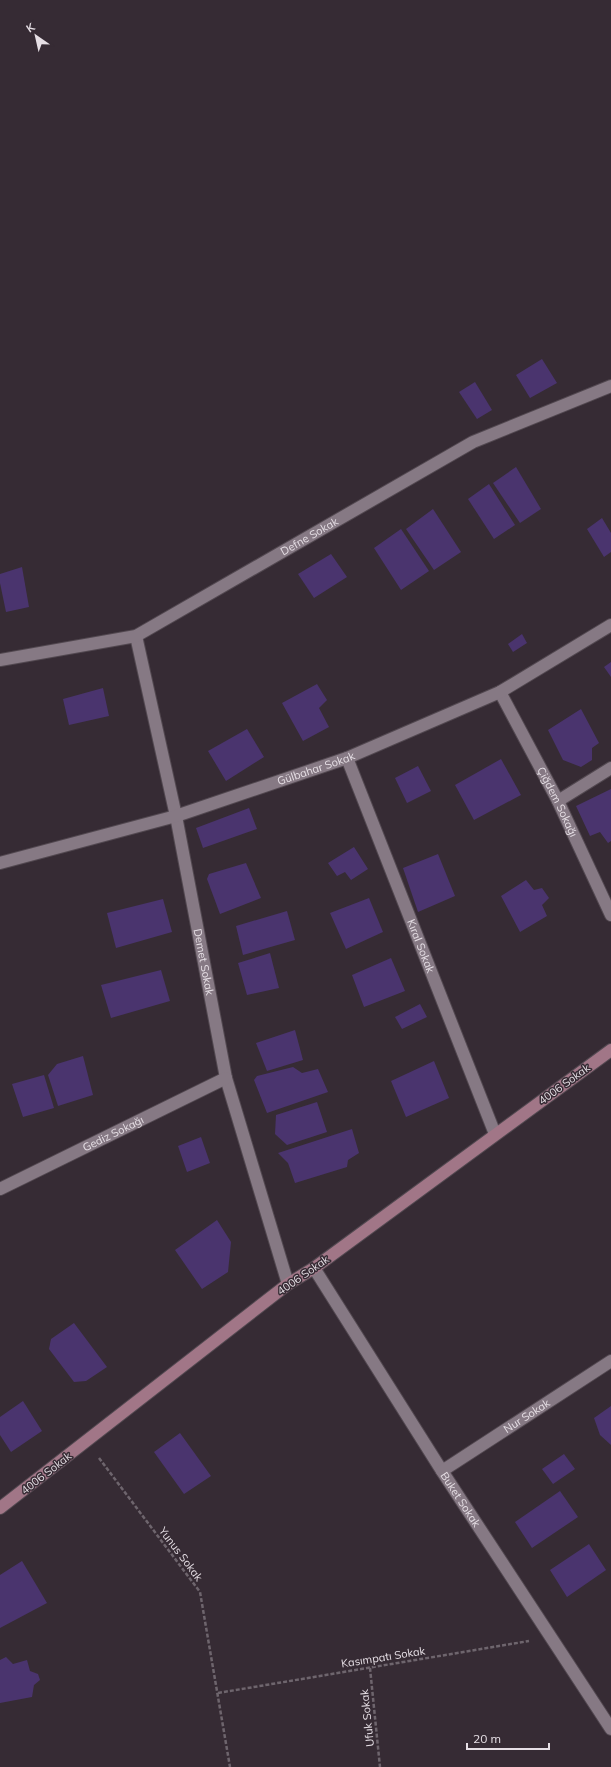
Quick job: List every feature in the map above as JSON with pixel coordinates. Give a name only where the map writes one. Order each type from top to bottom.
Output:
[{"type":"street","name":"Defne Sokak","points":[[0,660],[136,636],[473,442],[611,386]]},
{"type":"street","name":"Gülbahar Sokak","points":[[0,863],[176,816],[347,758],[500,692],[611,625]]},
{"type":"street","name":"Demet Sokak","points":[[136,636],[176,816],[226,1078],[288,1284]]},
{"type":"street","name":"Çiğdem Sokağı","points":[[500,692],[558,801],[611,915]]},
{"type":"street","name":"Kıral Sokak","points":[[347,758],[495,1134]]},
{"type":"street","points":[[558,801],[611,768]]},
{"type":"street","name":"4006 Sokak","points":[[0,1508],[288,1284],[314,1268],[611,1050]]},
{"type":"street","name":"Gediz Sokağı","points":[[0,1187],[226,1078]]},
{"type":"street","name":"Buket Sokak","points":[[314,1268],[442,1471],[611,1729]]},
{"type":"street","name":"Nur Sokak","points":[[442,1471],[611,1361]]},
{"type":"path","name":"Yunus Sokak","points":[[86,1442],[200,1592],[230,1767]]},
{"type":"path","name":"Kasımpatı Sokak","points":[[218,1693],[551,1638]]},
{"type":"path","name":"Ufuk Sokak","points":[[370,1668],[380,1767]]},
{"type":"building","points":[[542,359],[557,383],[530,398],[516,375]]},
{"type":"building","points":[[475,382],[492,410],[477,419],[459,392]]},
{"type":"building","points":[[516,467],[541,509],[520,523],[493,483]]},
{"type":"building","points":[[489,484],[515,525],[494,539],[468,499]]},
{"type":"building","points":[[433,509],[461,552],[434,570],[406,529]]},
{"type":"building","points":[[602,518],[611,533],[611,552],[604,557],[587,529]]},
{"type":"building","points":[[401,529],[429,571],[401,590],[374,548]]},
{"type":"building","points":[[331,554],[347,577],[314,598],[298,574]]},
{"type":"building","points":[[22,567],[29,607],[6,612],[0,583],[0,574]]},
{"type":"building","points":[[522,634],[527,643],[513,652],[508,644]]},
{"type":"building","points":[[611,662],[611,677],[604,667]]},
{"type":"building","points":[[317,684],[327,700],[319,708],[329,727],[303,741],[282,703]]},
{"type":"building","points":[[103,688],[109,716],[69,725],[63,699]]},
{"type":"building","points":[[581,709],[599,743],[592,748],[592,760],[581,767],[563,760],[548,730]]},
{"type":"building","points":[[247,729],[264,757],[226,781],[208,751]]},
{"type":"building","points":[[501,759],[521,795],[474,820],[455,785]]},
{"type":"building","points":[[418,766],[431,791],[407,803],[395,778]]},
{"type":"building","points":[[611,789],[611,841],[608,843],[600,832],[590,836],[576,806]]},
{"type":"building","points":[[249,808],[257,829],[203,848],[196,828]]},
{"type":"building","points":[[354,847],[368,869],[351,880],[345,872],[337,876],[328,863]]},
{"type":"building","points":[[438,854],[455,896],[418,912],[403,868]]},
{"type":"building","points":[[246,863],[261,898],[220,914],[207,879],[209,874]]},
{"type":"building","points":[[526,880],[534,890],[542,888],[549,898],[542,905],[547,916],[520,932],[501,896]]},
{"type":"building","points":[[369,898],[383,932],[346,949],[330,913]]},
{"type":"building","points":[[163,899],[172,932],[116,948],[107,913]]},
{"type":"building","points":[[287,911],[295,940],[243,955],[236,926]]},
{"type":"building","points":[[270,953],[279,988],[247,995],[238,963]]},
{"type":"building","points":[[391,958],[405,991],[364,1007],[352,975]]},
{"type":"building","points":[[161,970],[170,1001],[111,1018],[101,985]]},
{"type":"building","points":[[420,1004],[427,1017],[402,1029],[395,1017]]},
{"type":"building","points":[[295,1030],[303,1060],[267,1071],[256,1043]]},
{"type":"building","points":[[83,1056],[93,1095],[58,1106],[48,1075],[57,1064]]},
{"type":"building","points":[[434,1061],[449,1098],[406,1117],[391,1081]]},
{"type":"building","points":[[293,1067],[302,1073],[318,1069],[328,1092],[267,1113],[254,1080],[257,1076]]},
{"type":"building","points":[[44,1075],[54,1108],[23,1117],[12,1084]]},
{"type":"building","points":[[317,1102],[327,1132],[287,1145],[275,1134],[276,1115]]},
{"type":"building","points":[[352,1129],[359,1153],[348,1160],[347,1167],[295,1183],[288,1163],[278,1153]]},
{"type":"building","points":[[201,1137],[210,1163],[187,1172],[178,1146]]},
{"type":"building","points":[[217,1220],[231,1242],[228,1272],[202,1289],[175,1250]]},
{"type":"building","points":[[74,1323],[107,1367],[86,1381],[74,1382],[49,1349],[51,1339]]},
{"type":"building","points":[[23,1401],[42,1431],[11,1452],[0,1435],[0,1417]]},
{"type":"building","points":[[611,1406],[611,1445],[600,1435],[594,1418]]},
{"type":"building","points":[[180,1433],[211,1476],[184,1494],[154,1452]]},
{"type":"building","points":[[564,1454],[575,1469],[553,1484],[542,1469]]},
{"type":"building","points":[[560,1491],[578,1517],[532,1548],[515,1522]]},
{"type":"building","points":[[589,1544],[606,1570],[567,1597],[550,1570]]},
{"type":"building","points":[[22,1561],[47,1603],[0,1628],[0,1575]]},
{"type":"building","points":[[6,1657],[13,1664],[27,1660],[30,1671],[38,1674],[40,1680],[34,1685],[32,1697],[0,1703],[0,1660]]}]
